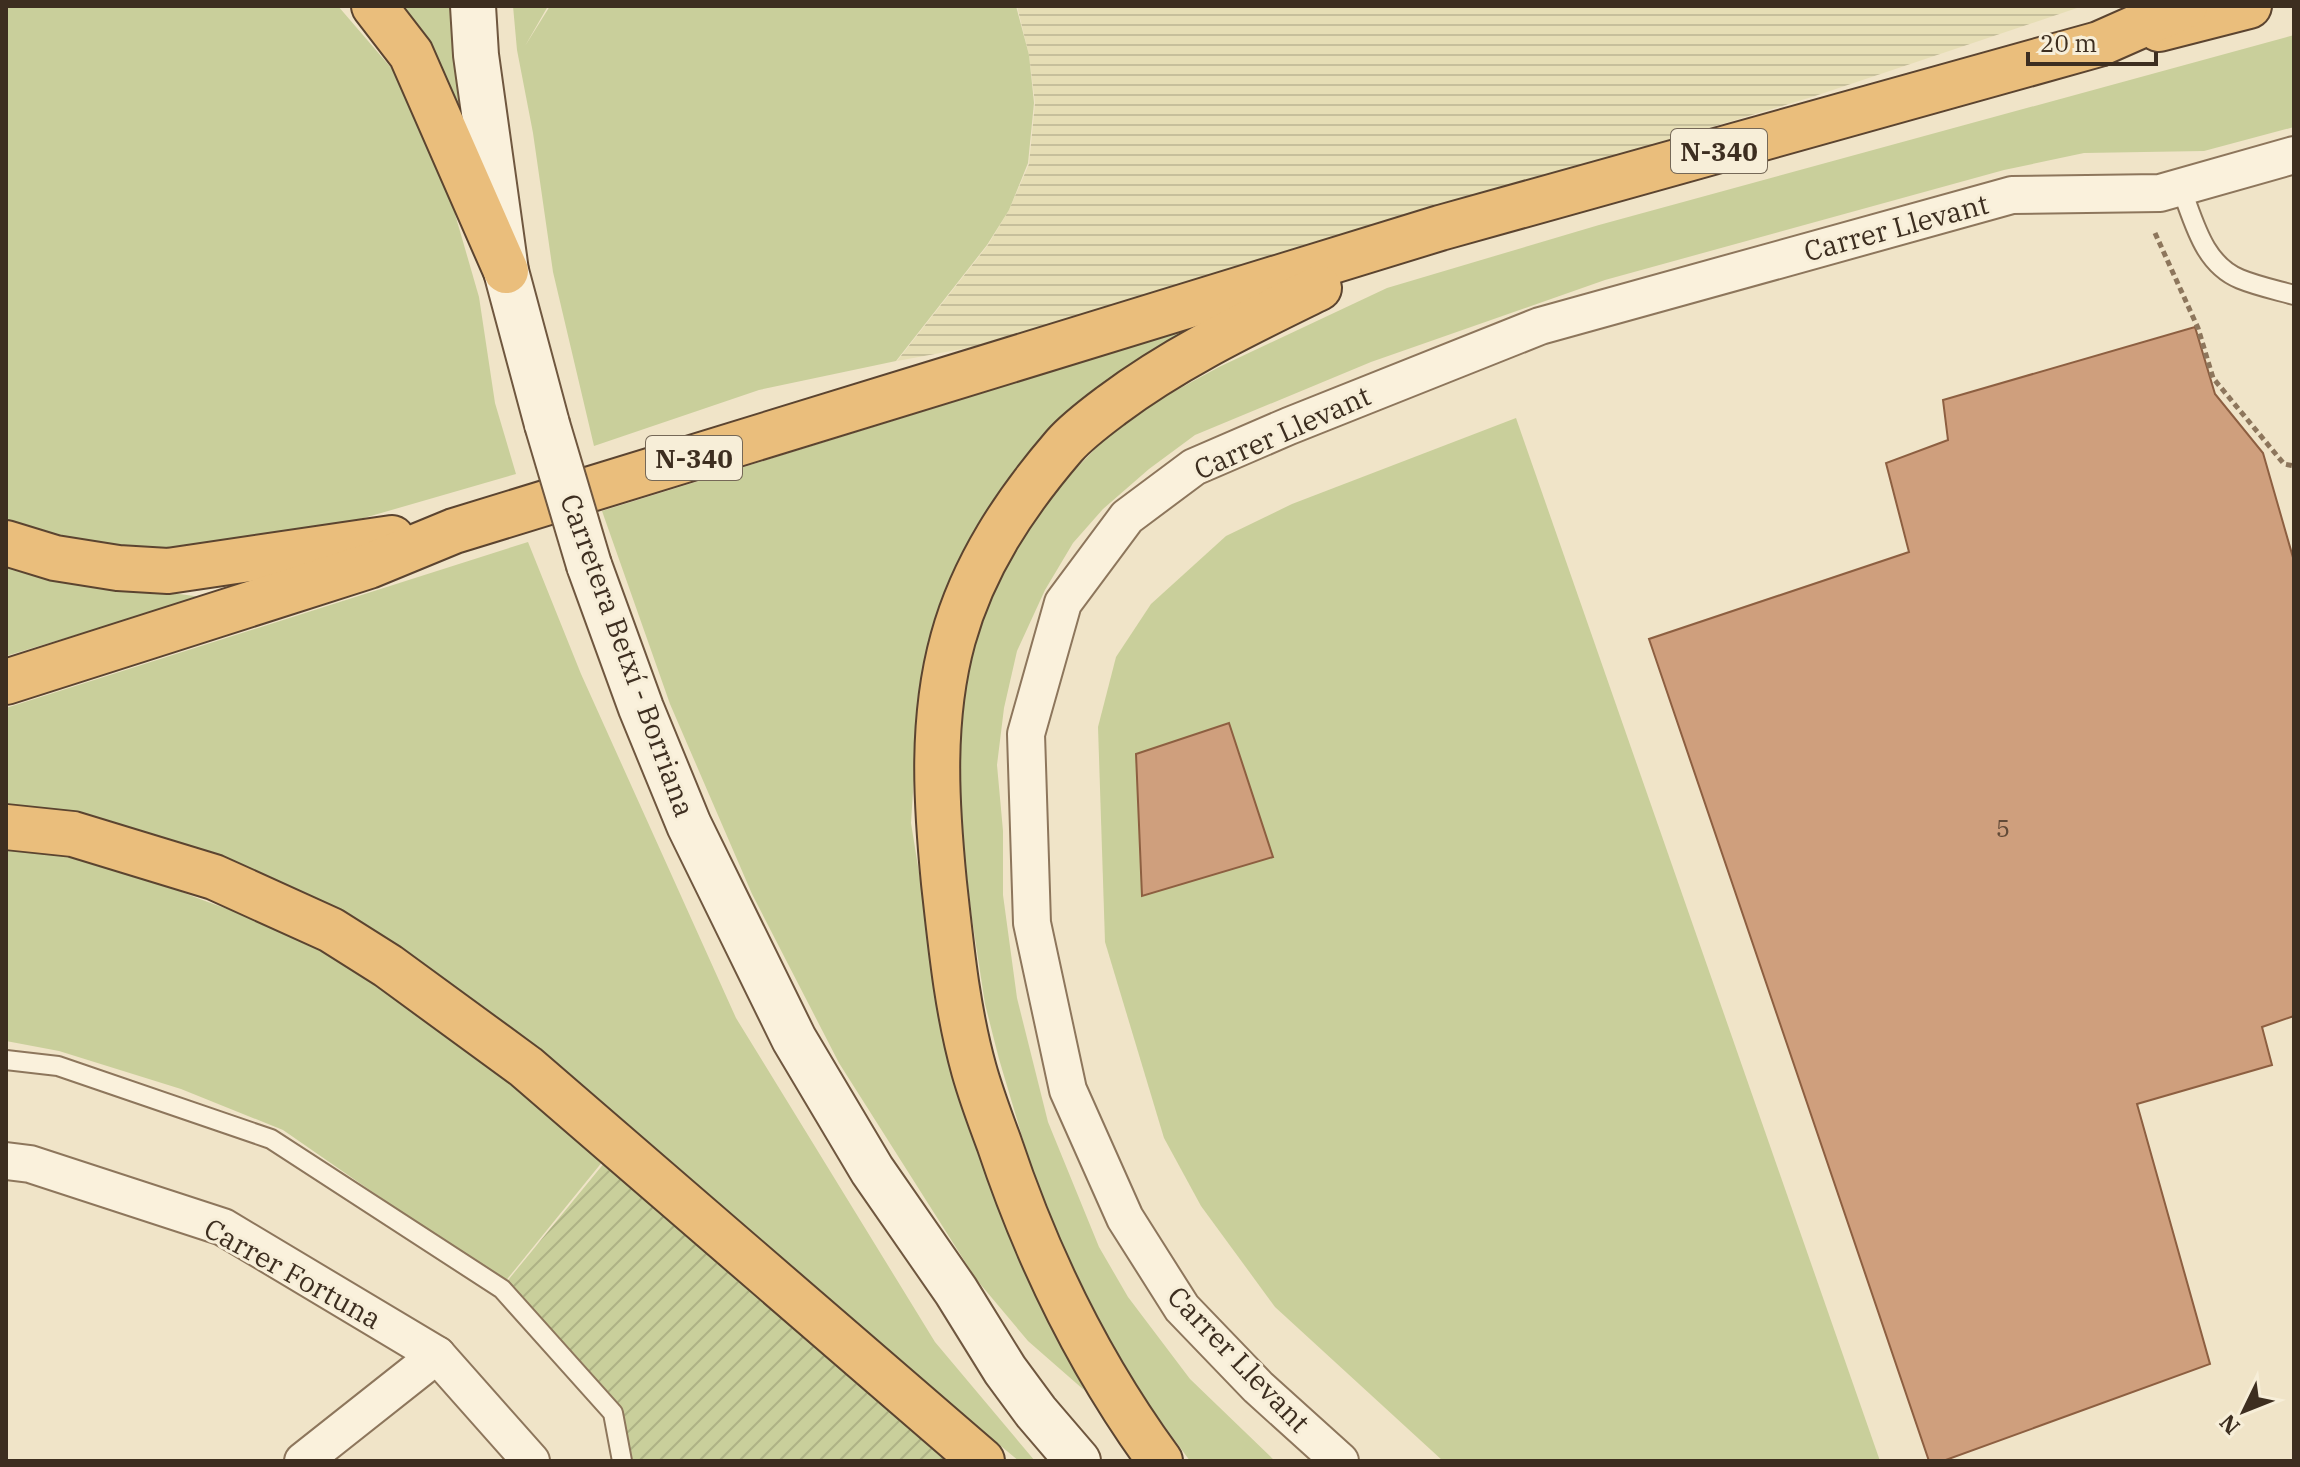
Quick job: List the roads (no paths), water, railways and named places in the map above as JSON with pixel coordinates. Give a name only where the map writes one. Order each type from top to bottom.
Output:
[{"type":"highway","points":[[374,6],[411,54],[506,271]]},
{"type":"highway","points":[[2099,44],[2185,6]]},
{"type":"highway","name":"N-340","points":[[6,682],[369,566],[454,531],[1440,228],[2099,44],[2249,6]]},
{"type":"highway","points":[[1160,1461],[1089,1354],[1035,1244],[974,1071],[956,988],[937,794],[938,728],[948,662],[967,595],[985,557],[1010,515],[1067,442],[1154,373],[1440,228]]},
{"type":"highway","points":[[6,543],[55,558],[118,568],[168,571],[346,543],[454,531]]},
{"type":"highway","points":[[6,827],[73,834],[214,877],[331,930],[388,966],[526,1067],[982,1461]]},
{"type":"main road","name":"Carretera Betxí - Borriana","points":[[473,6],[476,55],[506,271],[589,565],[641,708],[689,825],[794,1039],[872,1170],[956,1291],[1005,1370],[1078,1461]]},
{"type":"main road","name":"Carretera Betxí - Borriana","points":[[956,1291],[1112,1461]]},
{"type":"street","name":"Carrer Llevant","points":[[1340,1461],[1258,1387],[1182,1308],[1125,1218],[1068,1090],[1032,923],[1026,734],[1063,603],[1127,517],[1194,467],[1540,326],[2012,195],[2160,193],[2294,155]]},
{"type":"street","name":"Carrer Fortuna","points":[[6,1161],[30,1164],[223,1227],[437,1355],[531,1461]]},
{"type":"street","points":[[303,1461],[437,1355]]},
{"type":"lane","points":[[2181,188],[2204,246],[2218,264],[2240,279],[2294,295]]},
{"type":"lane","points":[[6,1060],[58,1066],[271,1139],[502,1289],[613,1413],[622,1461]]}]
